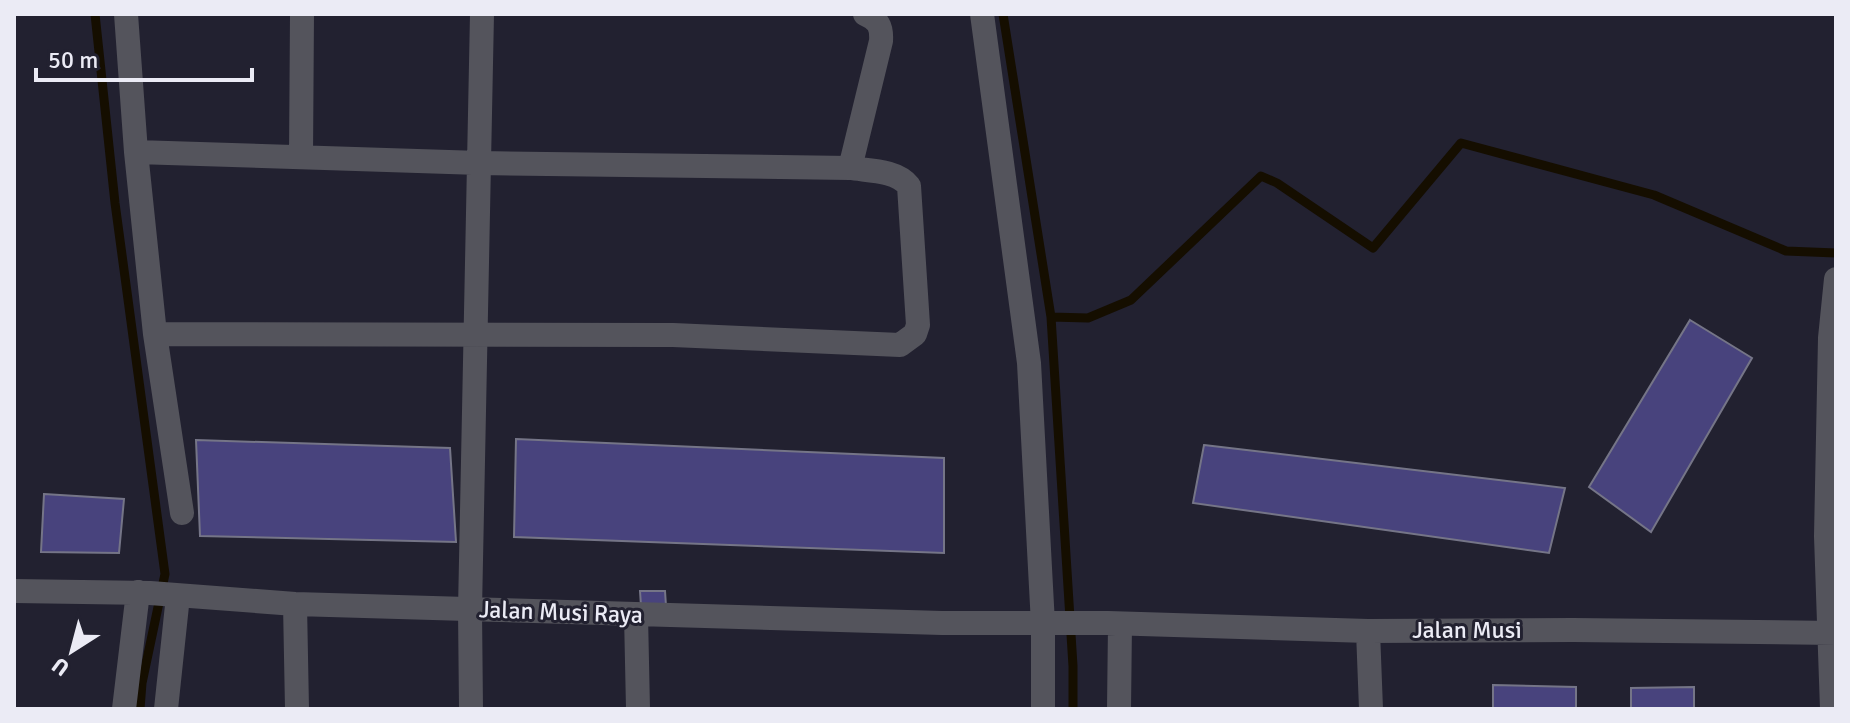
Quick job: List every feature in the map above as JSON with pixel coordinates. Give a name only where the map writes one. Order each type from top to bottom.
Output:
[{"type":"street","points":[[126,14],[136,152],[155,334],[182,513]]},
{"type":"street","points":[[301,157],[302,14]]},
{"type":"street","points":[[471,709],[470,610],[482,14]]},
{"type":"street","points":[[850,168],[881,41],[882,30],[876,19],[865,14]]},
{"type":"street","points":[[982,14],[1029,363],[1048,624],[1043,709]]},
{"type":"street","points":[[136,152],[480,163],[850,168],[891,175],[903,179],[909,186],[918,325],[915,334],[900,345],[673,335],[155,334]]},
{"type":"street","points":[[1832,709],[1830,338],[1836,279]]},
{"type":"street","name":"Jalan Musi Raya","points":[[14,591],[159,594],[295,604],[636,615],[1114,624]]},
{"type":"street","points":[[124,709],[159,594]]},
{"type":"street","points":[[159,594],[166,709]]},
{"type":"street","points":[[295,604],[297,709]]},
{"type":"street","points":[[636,615],[638,709]]},
{"type":"street","points":[[1114,624],[1119,709]]},
{"type":"street","name":"Jalan Musi","points":[[1114,624],[1368,631],[1832,633]]},
{"type":"street","points":[[1368,631],[1371,709]]},
{"type":"building","points":[[1690,320],[1752,358],[1651,532],[1589,487]]},
{"type":"building","points":[[516,439],[944,458],[944,553],[514,537]]},
{"type":"building","points":[[196,440],[450,448],[456,542],[200,536]]},
{"type":"building","points":[[1204,445],[1565,488],[1549,553],[1193,503]]},
{"type":"building","points":[[44,494],[124,499],[119,553],[41,552]]},
{"type":"building","points":[[640,591],[665,591],[666,606],[641,606]]},
{"type":"building","points":[[1493,685],[1576,687],[1576,709],[1493,709]]},
{"type":"building","points":[[1694,687],[1694,709],[1631,709],[1631,688]]},
{"type":"waterway","points":[[95,14],[115,203],[165,574],[142,683],[140,709]]},
{"type":"waterway","points":[[1003,14],[1051,317],[1073,666],[1073,709]]},
{"type":"waterway","points":[[1051,317],[1088,318],[1131,300],[1261,176],[1277,183],[1373,248],[1461,143],[1654,195],[1786,251],[1836,253]]}]
